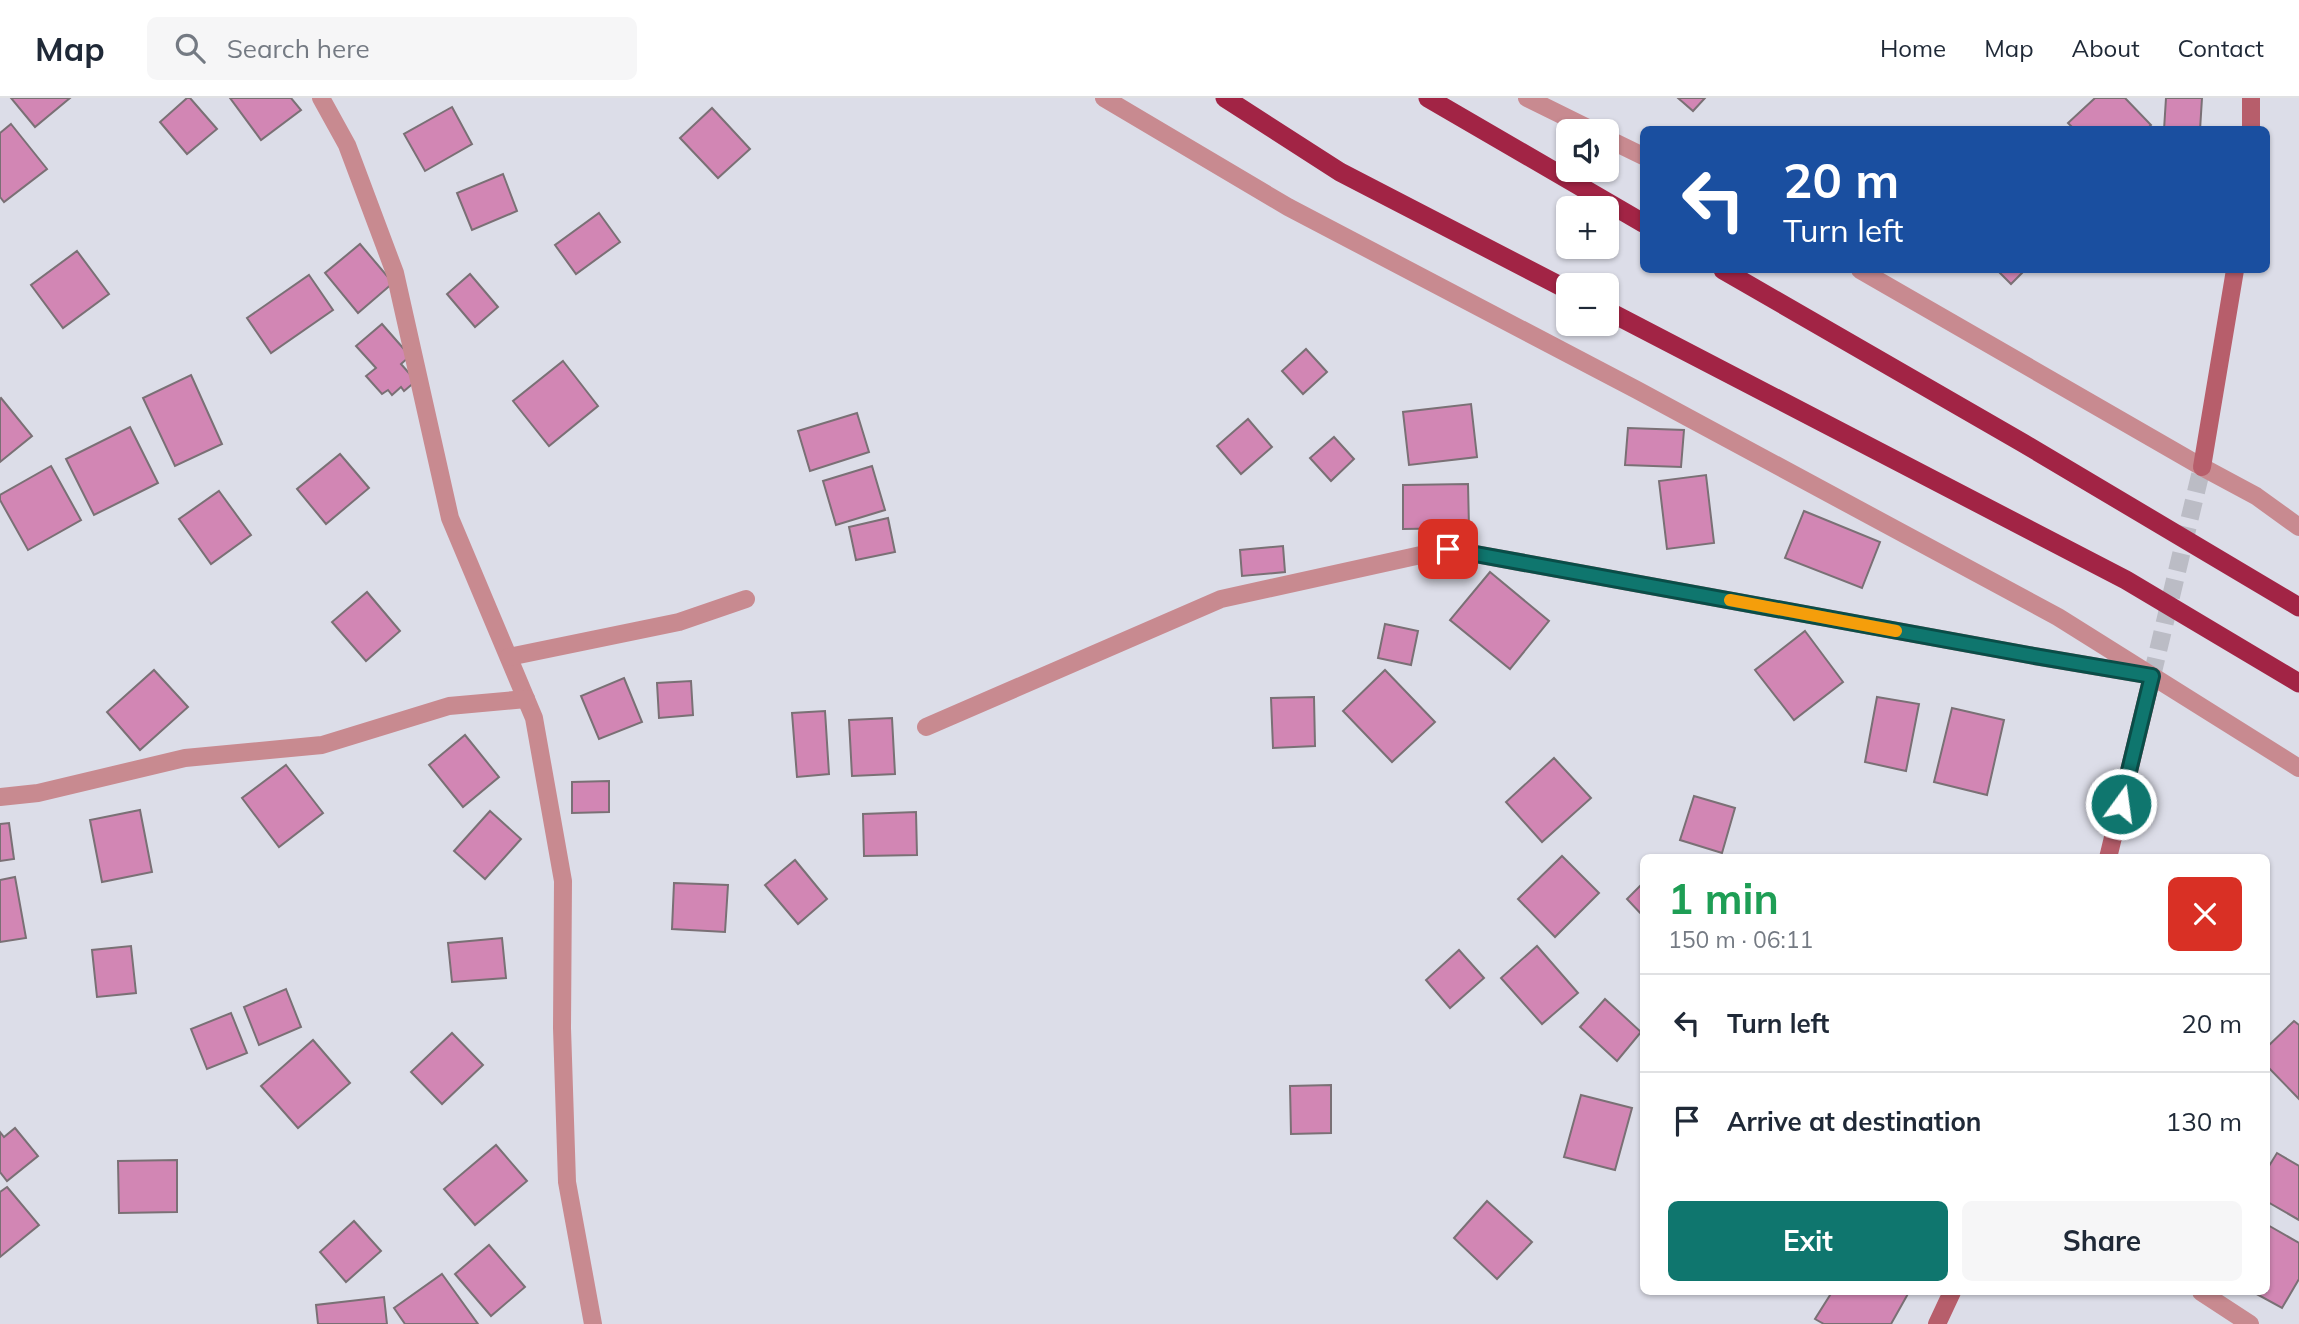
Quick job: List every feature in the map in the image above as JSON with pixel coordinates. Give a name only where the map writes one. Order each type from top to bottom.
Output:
[{"type":"highway","points":[[1225,98],[1340,172],[1556,284]]},
{"type":"highway","points":[[1428,98],[1640,221]]},
{"type":"highway","points":[[1728,273],[2023,443],[2299,607]]},
{"type":"highway","points":[[1619,317],[2126,580],[2299,684]]},
{"type":"main road","points":[[2251,126],[2252,98]]},
{"type":"main road","points":[[2202,467],[2234,273]]},
{"type":"main road","points":[[2109,854],[2152,676]]},
{"type":"main road","points":[[1937,1324],[1951,1295]]},
{"type":"street","points":[[321,98],[347,145],[395,273],[450,519],[534,718],[563,881],[562,1028],[567,1182],[593,1324]]},
{"type":"street","points":[[1104,98],[1288,207],[1637,390],[2046,611],[2299,768]]},
{"type":"street","points":[[1527,98],[1570,119]]},
{"type":"street","points":[[1619,144],[1640,155]]},
{"type":"street","points":[[1865,273],[2256,496],[2299,527]]},
{"type":"street","points":[[926,727],[1221,599],[1448,549],[2152,676]]},
{"type":"street","points":[[509,657],[679,622],[746,599]]},
{"type":"street","points":[[0,797],[38,793],[185,758],[322,745],[449,706],[526,699]]},
{"type":"street","points":[[2206,1295],[2250,1324]]},
{"type":"building","points":[[11,98],[70,98],[35,127]]},
{"type":"building","points":[[190,98],[217,129],[187,154],[160,122]]},
{"type":"building","points":[[230,98],[291,98],[301,110],[261,140]]},
{"type":"building","points":[[1678,98],[1705,98],[1693,111]]},
{"type":"building","points":[[2095,98],[2125,98],[2151,125],[2071,126],[2068,123]]},
{"type":"building","points":[[2166,98],[2202,98],[2200,126],[2164,126]]},
{"type":"building","points":[[452,107],[472,144],[425,171],[404,134]]},
{"type":"building","points":[[712,108],[750,149],[718,178],[680,138]]},
{"type":"building","points":[[11,124],[47,169],[4,202],[0,197],[0,133]]},
{"type":"building","points":[[503,174],[517,211],[472,230],[457,193]]},
{"type":"building","points":[[599,213],[620,242],[576,274],[555,245]]},
{"type":"building","points":[[360,244],[393,283],[358,313],[325,273]]},
{"type":"building","points":[[77,251],[109,294],[63,328],[31,285]]},
{"type":"building","points":[[2000,273],[2022,273],[2011,284]]},
{"type":"building","points":[[470,274],[498,307],[475,327],[447,294]]},
{"type":"building","points":[[309,275],[333,310],[271,353],[247,318]]},
{"type":"building","points":[[382,324],[410,356],[401,364],[416,381],[404,391],[401,387],[392,395],[388,390],[382,394],[366,376],[376,368],[356,346]]},
{"type":"building","points":[[1306,349],[1327,372],[1303,394],[1282,371]]},
{"type":"building","points":[[563,361],[598,406],[549,446],[513,401]]},
{"type":"building","points":[[191,375],[222,444],[175,466],[143,398]]},
{"type":"building","points":[[0,399],[32,436],[0,462]]},
{"type":"building","points":[[1471,404],[1477,457],[1409,465],[1403,412]]},
{"type":"building","points":[[857,413],[869,452],[810,471],[798,431]]},
{"type":"building","points":[[1248,419],[1272,447],[1241,474],[1217,446]]},
{"type":"building","points":[[130,427],[158,483],[94,515],[66,459]]},
{"type":"building","points":[[1628,428],[1684,430],[1681,467],[1625,465]]},
{"type":"building","points":[[1334,437],[1354,459],[1331,481],[1310,458]]},
{"type":"building","points":[[340,454],[369,488],[326,524],[297,489]]},
{"type":"building","points":[[51,466],[81,520],[28,550],[0,500],[0,495]]},
{"type":"building","points":[[872,466],[885,510],[836,525],[823,481]]},
{"type":"building","points":[[1706,475],[1714,543],[1667,549],[1659,481]]},
{"type":"building","points":[[1468,484],[1469,528],[1403,529],[1403,485]]},
{"type":"building","points":[[219,491],[251,535],[211,564],[179,519]]},
{"type":"building","points":[[1804,511],[1880,542],[1862,588],[1785,558]]},
{"type":"building","points":[[888,518],[895,552],[856,560],[849,527]]},
{"type":"building","points":[[1283,546],[1285,572],[1242,576],[1240,550]]},
{"type":"building","points":[[1490,572],[1549,621],[1510,669],[1450,620]]},
{"type":"building","points":[[367,592],[400,631],[366,661],[332,622]]},
{"type":"building","points":[[1385,624],[1418,631],[1411,665],[1378,658]]},
{"type":"building","points":[[1805,631],[1843,682],[1794,720],[1755,670]]},
{"type":"building","points":[[154,670],[188,707],[140,750],[107,712]]},
{"type":"building","points":[[1385,670],[1435,722],[1392,762],[1343,711]]},
{"type":"building","points":[[624,678],[642,722],[599,739],[581,696]]},
{"type":"building","points":[[691,681],[693,715],[659,718],[657,683]]},
{"type":"building","points":[[1314,697],[1315,746],[1273,748],[1271,698]]},
{"type":"building","points":[[1877,697],[1919,704],[1906,771],[1865,762]]},
{"type":"building","points":[[1952,708],[2004,720],[1987,795],[1934,782]]},
{"type":"building","points":[[825,711],[829,774],[797,777],[792,713]]},
{"type":"building","points":[[892,718],[895,774],[852,776],[849,720]]},
{"type":"building","points":[[465,735],[499,777],[463,807],[429,765]]},
{"type":"building","points":[[1554,758],[1591,798],[1542,842],[1506,802]]},
{"type":"building","points":[[286,765],[323,813],[279,847],[242,798]]},
{"type":"building","points":[[609,781],[609,812],[572,813],[572,782]]},
{"type":"building","points":[[1694,796],[1735,808],[1722,853],[1680,840]]},
{"type":"building","points":[[140,810],[152,872],[102,882],[90,820]]},
{"type":"building","points":[[490,811],[521,839],[485,879],[454,851]]},
{"type":"building","points":[[916,812],[917,855],[864,856],[863,814]]},
{"type":"building","points":[[9,823],[14,859],[0,861],[0,824]]},
{"type":"building","points":[[1562,856],[1599,893],[1555,937],[1518,899]]},
{"type":"building","points":[[795,860],[827,899],[798,924],[765,885]]},
{"type":"building","points":[[15,877],[26,938],[0,942],[0,880]]},
{"type":"building","points":[[674,883],[728,885],[725,932],[672,929]]},
{"type":"building","points":[[1640,886],[1640,913],[1627,899]]},
{"type":"building","points":[[502,938],[506,978],[452,982],[448,943]]},
{"type":"building","points":[[131,946],[136,993],[97,997],[92,950]]},
{"type":"building","points":[[1537,946],[1578,993],[1542,1024],[1501,978]]},
{"type":"building","points":[[1459,950],[1484,978],[1450,1008],[1426,980]]},
{"type":"building","points":[[286,989],[301,1027],[259,1045],[244,1007]]},
{"type":"building","points":[[1605,999],[1640,1033],[1617,1061],[1580,1027]]},
{"type":"building","points":[[231,1013],[247,1053],[207,1069],[191,1029]]},
{"type":"building","points":[[2294,1021],[2299,1025],[2299,1099],[2270,1069],[2270,1044]]},
{"type":"building","points":[[452,1033],[483,1065],[442,1104],[411,1072]]},
{"type":"building","points":[[313,1040],[350,1083],[298,1128],[261,1086]]},
{"type":"building","points":[[1331,1085],[1331,1133],[1291,1134],[1290,1086]]},
{"type":"building","points":[[1581,1095],[1632,1108],[1615,1170],[1564,1157]]},
{"type":"building","points":[[15,1128],[38,1156],[7,1181],[0,1172],[0,1132],[4,1137]]},
{"type":"building","points":[[496,1145],[527,1181],[475,1225],[444,1189]]},
{"type":"building","points":[[2277,1153],[2299,1166],[2299,1220],[2270,1203],[2270,1164]]},
{"type":"building","points":[[177,1160],[177,1212],[119,1213],[118,1161]]},
{"type":"building","points":[[7,1187],[39,1225],[0,1257],[0,1192]]},
{"type":"building","points":[[1487,1201],[1532,1242],[1497,1279],[1454,1238]]},
{"type":"building","points":[[354,1221],[381,1251],[346,1282],[320,1252]]},
{"type":"building","points":[[2270,1226],[2299,1243],[2299,1279],[2282,1308],[2258,1295],[2270,1295]]},
{"type":"building","points":[[489,1245],[525,1287],[491,1316],[455,1274]]},
{"type":"building","points":[[442,1274],[478,1324],[405,1324],[394,1308]]},
{"type":"building","points":[[1830,1295],[1907,1295],[1891,1324],[1824,1324],[1815,1319]]},
{"type":"building","points":[[384,1297],[387,1324],[318,1324],[316,1305]]},
{"type":"tunnel","points":[[2152,676],[2202,467]]},
{"type":"slow traffic","points":[[1730,600],[1896,631]]},
{"type":"route","points":[[1448,549],[2152,676],[2121,804]]}]
